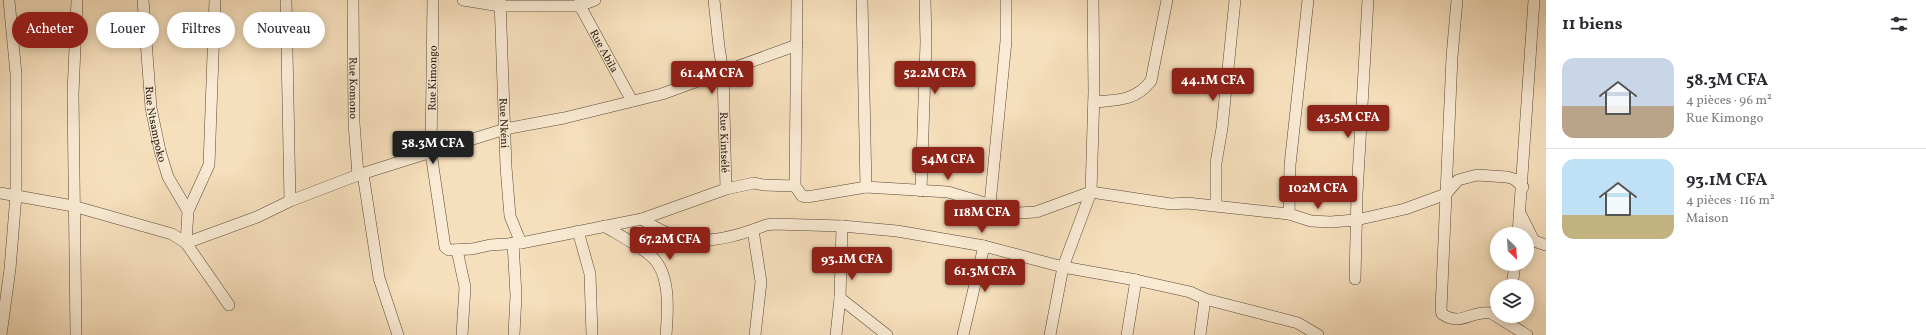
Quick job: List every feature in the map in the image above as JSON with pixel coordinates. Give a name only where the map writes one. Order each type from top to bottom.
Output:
[{"type":"street","points":[[2,335],[10,269],[16,195],[16,74],[9,0]]},
{"type":"street","points":[[76,335],[73,206],[73,94],[77,0]]},
{"type":"street","name":"Rue Ntsampoko","points":[[143,0],[146,58],[152,116],[160,152],[168,176],[188,211]]},
{"type":"street","points":[[186,243],[188,211],[209,165],[215,0]]},
{"type":"street","points":[[286,0],[290,201]]},
{"type":"street","name":"Rue Komono","points":[[353,0],[354,124],[360,174],[379,278],[398,335]]},
{"type":"street","name":"Rue Kimongo","points":[[433,0],[431,153],[445,247],[453,250],[465,287],[462,335]]},
{"type":"street","points":[[463,0],[500,3],[580,3],[595,0]]},
{"type":"street","name":"Rue Kintsélé","points":[[714,0],[723,72],[726,189]]},
{"type":"street","points":[[797,0],[795,186],[800,194],[807,197],[866,187],[948,192],[1018,213],[1027,213],[1036,212],[1091,192],[1171,204],[1188,203],[1216,205],[1289,214],[1311,221],[1330,222],[1356,220],[1398,211],[1446,194],[1458,180],[1477,175],[1507,177],[1514,179],[1523,187]]},
{"type":"street","points":[[862,0],[866,187]]},
{"type":"street","points":[[921,191],[926,42],[925,0]]},
{"type":"street","points":[[990,204],[1006,41],[1006,0]]},
{"type":"street","points":[[1050,335],[1063,267],[1091,192],[1094,102],[1093,0]]},
{"type":"street","points":[[1094,102],[1128,99],[1144,90],[1152,81],[1167,0]]},
{"type":"street","points":[[1216,205],[1216,164],[1222,128],[1235,0]]},
{"type":"street","points":[[1289,214],[1290,165],[1308,0]]},
{"type":"street","points":[[1355,278],[1356,220],[1368,0]]},
{"type":"street","points":[[1457,0],[1452,57],[1442,314],[1451,320],[1456,320],[1484,312],[1490,313]]},
{"type":"street","points":[[1519,227],[1523,187],[1534,0]]},
{"type":"street","name":"Rue Nkéni","points":[[500,3],[506,167],[510,216],[517,243],[514,335]]},
{"type":"street","name":"Rue Abila","points":[[580,3],[632,101]]},
{"type":"street","points":[[186,243],[257,217],[290,201],[360,174],[505,129],[564,118],[662,94],[797,45]]},
{"type":"street","points":[[453,250],[517,243],[642,219],[726,189],[754,183],[763,185],[795,186]]},
{"type":"street","points":[[0,193],[73,206],[172,234],[186,243],[229,305]]},
{"type":"street","points":[[1521,215],[1534,241],[1546,245]]},
{"type":"street","points":[[642,219],[652,226],[673,236],[697,240],[718,240],[766,225],[774,224],[842,226],[897,231],[984,246],[1063,267],[1136,280],[1190,292],[1205,299],[1298,323],[1318,335]]},
{"type":"street","points":[[604,226],[651,256],[659,265],[666,279],[666,335]]},
{"type":"street","points":[[836,335],[840,298],[842,226]]},
{"type":"street","points":[[753,230],[760,282],[755,335]]},
{"type":"street","points":[[578,231],[590,274],[592,335]]},
{"type":"street","points":[[963,335],[984,246]]},
{"type":"street","points":[[1127,335],[1136,280]]},
{"type":"street","points":[[840,298],[887,335]]},
{"type":"street","points":[[1200,335],[1205,299]]},
{"type":"street","points":[[1513,323],[1527,335]]}]
